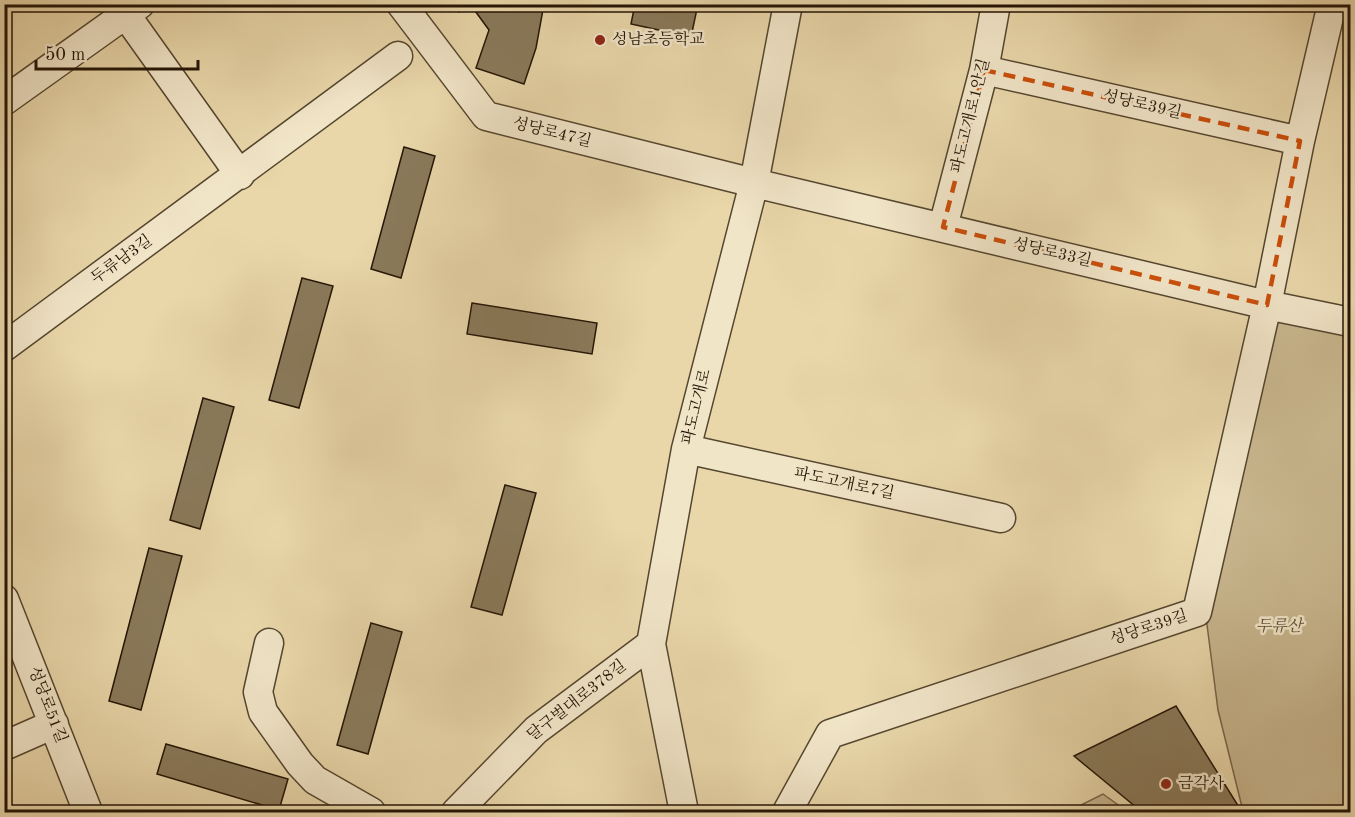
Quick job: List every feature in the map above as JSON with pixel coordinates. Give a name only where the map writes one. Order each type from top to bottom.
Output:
[{"type":"street","name":"파도고개로","points":[[684,813],[651,644],[686,449],[754,183],[788,4]]},
{"type":"street","name":"파도고개로1안길","points":[[943,227],[984,70],[996,4]]},
{"type":"street","name":"성당로39길","points":[[787,813],[830,734],[1197,612],[1332,4]]},
{"type":"street","name":"성당로47길","points":[[404,9],[486,116],[754,183]]},
{"type":"street","points":[[404,9],[398,57],[439,55]]},
{"type":"street","points":[[4,101],[133,10],[240,174]]},
{"type":"street","name":"두류남3길","points":[[4,347],[398,57]]},
{"type":"street","name":"성당로39길","points":[[984,70],[1300,141]]},
{"type":"street","name":"성당로33길","points":[[754,183],[1267,305],[1350,322]]},
{"type":"street","name":"파도고개로7길","points":[[686,449],[1001,518]]},
{"type":"street","name":"성당로51길","points":[[4,599],[88,813]]},
{"type":"street","points":[[269,643],[258,692],[263,712],[300,764],[315,780],[371,813]]},
{"type":"street","name":"달구벌대로378길","points":[[456,813],[536,730],[651,644]]},
{"type":"street","points":[[4,746],[54,724]]},
{"type":"highlighted area","points":[[984,70],[1300,141],[1267,305],[943,227]]},
{"type":"green space","name":"두류산","points":[[1273,317],[1350,333],[1350,812],[1241,812],[1243,811],[1218,710],[1206,617]]},
{"type":"green space","points":[[1103,794],[1128,812],[1067,812]]},
{"type":"building","points":[[453,4],[468,4],[459,12]]},
{"type":"building","points":[[470,4],[544,4],[536,48],[524,84],[476,68],[489,30]]},
{"type":"building","points":[[635,4],[698,4],[691,37],[631,24]]},
{"type":"building","points":[[404,147],[435,156],[401,278],[371,269]]},
{"type":"building","points":[[302,278],[333,286],[299,408],[269,400]]},
{"type":"building","points":[[472,303],[597,323],[592,354],[467,334]]},
{"type":"building","points":[[203,398],[234,407],[200,529],[170,520]]},
{"type":"building","points":[[505,485],[536,493],[502,615],[471,607]]},
{"type":"building","points":[[149,548],[182,556],[141,710],[109,701]]},
{"type":"building","points":[[371,623],[402,632],[368,754],[337,745]]},
{"type":"building","name":"금각사","points":[[1176,706],[1242,812],[1142,812],[1074,756]]},
{"type":"building","points":[[166,744],[288,779],[279,810],[157,774]]},
{"type":"place","name":"성남초등학교","points":[[600,40]]},
{"type":"place","name":"금각사","points":[[1166,784]]}]
